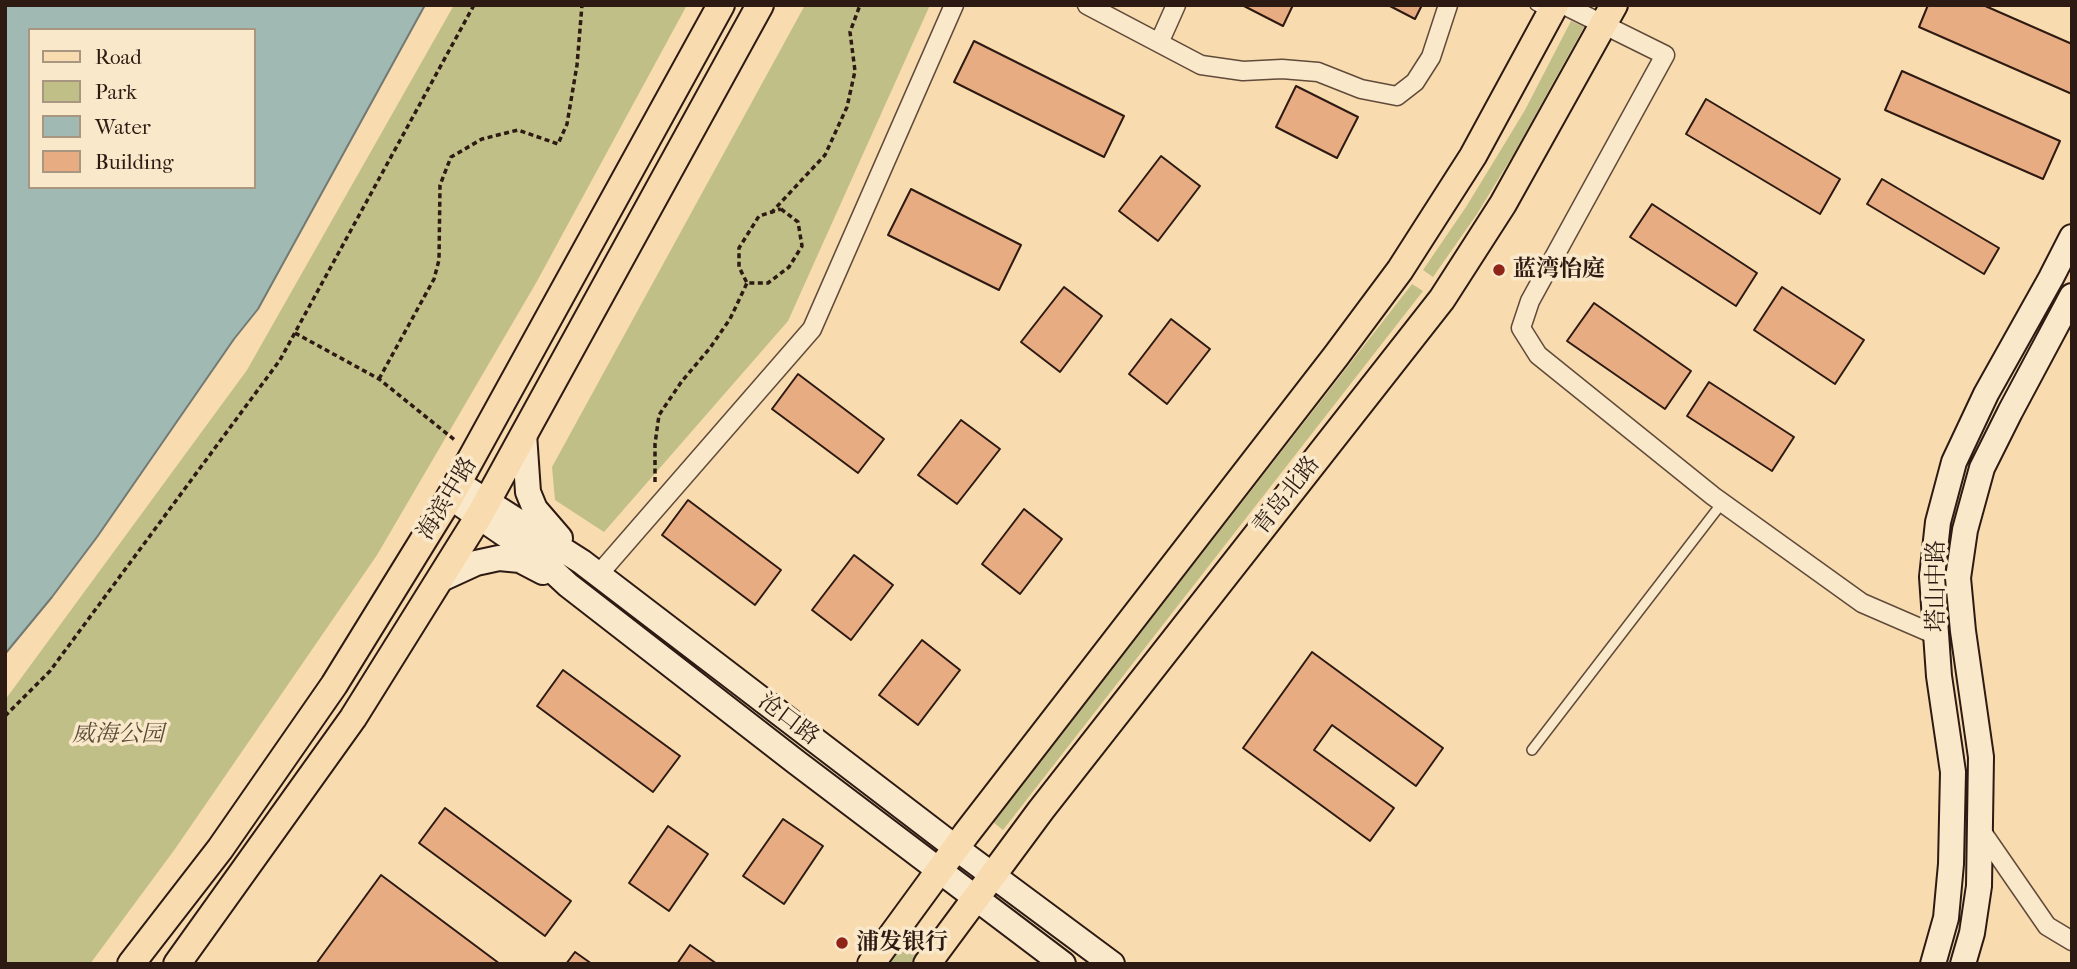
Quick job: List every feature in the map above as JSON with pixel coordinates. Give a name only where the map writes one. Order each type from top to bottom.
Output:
[{"type":"main road","name":"海滨中路","points":[[131,964],[220,849],[326,696],[454,490],[721,5]]},
{"type":"main road","name":"海滨中路","points":[[177,964],[353,718],[483,508],[760,5]]},
{"type":"main road","name":"青岛北路","points":[[871,964],[956,848],[1400,270],[1473,156],[1551,7]]},
{"type":"main road","name":"青岛北路","points":[[927,964],[992,876],[1442,299],[1503,204],[1609,15]]},
{"type":"main road","name":"塔山中路","points":[[1933,964],[1946,918],[1951,864],[1953,772],[1939,676],[1932,577],[1938,522],[1954,462],[1986,394],[2061,284],[2072,237]]},
{"type":"main road","name":"塔山中路","points":[[1963,964],[1972,933],[1979,886],[1981,757],[1958,578],[1965,530],[1982,468],[2072,296]]},
{"type":"main road","points":[[524,434],[528,492],[536,509],[590,568]]},
{"type":"main road","name":"沧口路","points":[[454,490],[590,568],[992,876],[1112,964]]},
{"type":"main road","name":"沧口路","points":[[483,508],[568,584],[1063,964]]},
{"type":"main road","points":[[439,580],[476,563],[499,558],[520,560],[568,584]]},
{"type":"street","points":[[590,568],[655,509],[812,329],[954,5]]},
{"type":"street","points":[[1087,5],[1201,65],[1243,71],[1282,69],[1318,72],[1362,89],[1397,96],[1415,82],[1431,57],[1448,5]]},
{"type":"street","points":[[1159,43],[1176,5]]},
{"type":"street","points":[[1551,7],[1609,15],[1665,55],[1530,301],[1521,328],[1538,355],[1722,503],[1862,603],[1936,635]]},
{"type":"street","points":[[1980,829],[2047,926],[2072,941]]},
{"type":"lane","points":[[1532,750],[1722,503]]},
{"type":"path","points":[[5,716],[50,671],[280,360],[474,5]]},
{"type":"path","points":[[379,379],[433,279],[439,260],[440,186],[451,157],[482,139],[518,130],[558,144],[567,124],[577,65],[582,5]]},
{"type":"path","points":[[771,212],[825,155],[847,107],[855,71],[850,32],[860,5]]},
{"type":"path","points":[[781,209],[798,222],[802,246],[789,267],[768,283],[747,283],[739,267],[739,248],[759,216],[781,209]]},
{"type":"path","points":[[655,509],[655,444],[659,415],[730,319],[747,283]]},
{"type":"path","points":[[295,333],[379,379],[474,455]]},
{"type":"green space","name":"威海公园","points":[[454,5],[687,5],[536,283],[377,555],[175,849],[90,964],[5,964],[5,700],[247,370]]},
{"type":"green space","points":[[805,5],[930,5],[788,321],[604,532],[555,500],[552,467]]},
{"type":"green space","points":[[1571,21],[1584,27],[1513,155],[1477,214],[1433,277],[1423,270],[1466,207],[1525,110]]},
{"type":"green space","points":[[1412,284],[1423,291],[1003,830],[993,822]]},
{"type":"green space","points":[[909,930],[930,943],[915,964],[884,964]]},
{"type":"water","points":[[5,5],[425,5],[258,309],[52,597],[5,654]]},
{"type":"building","points":[[1242,5],[1293,5],[1283,26]]},
{"type":"building","points":[[1388,5],[1422,5],[1415,19]]},
{"type":"building","points":[[1928,5],[1983,5],[2072,44],[2072,94],[1919,27]]},
{"type":"building","points":[[974,41],[1124,116],[1104,157],[954,82]]},
{"type":"building","points":[[1902,71],[2060,141],[2043,179],[1885,110]]},
{"type":"building","points":[[1296,86],[1358,117],[1337,158],[1276,127]]},
{"type":"building","points":[[1706,99],[1840,179],[1820,214],[1686,134]]},
{"type":"building","points":[[1161,156],[1200,186],[1158,241],[1119,211]]},
{"type":"building","points":[[1882,179],[1999,248],[1984,274],[1867,204]]},
{"type":"building","points":[[911,189],[1021,245],[999,290],[888,235]]},
{"type":"building","points":[[1652,204],[1757,273],[1736,306],[1630,237]]},
{"type":"building","points":[[1064,287],[1102,316],[1060,372],[1021,342]]},
{"type":"building","points":[[1782,287],[1864,340],[1835,384],[1754,330]]},
{"type":"building","points":[[1594,303],[1691,371],[1665,409],[1567,341]]},
{"type":"building","points":[[1171,319],[1210,349],[1167,404],[1129,374]]},
{"type":"building","points":[[798,374],[884,439],[858,473],[772,409]]},
{"type":"building","points":[[1709,382],[1794,437],[1772,471],[1687,416]]},
{"type":"building","points":[[961,420],[1000,449],[957,504],[918,475]]},
{"type":"building","points":[[688,500],[781,570],[755,605],[662,535]]},
{"type":"building","points":[[1024,509],[1062,539],[1020,594],[982,564]]},
{"type":"building","points":[[854,555],[893,585],[851,640],[812,610]]},
{"type":"building","points":[[922,640],[960,670],[918,725],[879,695]]},
{"type":"building","points":[[1312,652],[1443,748],[1416,786],[1332,725],[1314,750],[1394,808],[1370,841],[1243,748]]},
{"type":"building","points":[[563,670],[680,756],[653,792],[537,706]]},
{"type":"building","points":[[445,808],[571,901],[545,936],[419,843]]},
{"type":"building","points":[[783,819],[823,846],[784,904],[743,876]]},
{"type":"building","points":[[668,826],[708,854],[669,911],[629,883]]},
{"type":"building","points":[[381,875],[500,964],[316,964]]},
{"type":"building","points":[[690,945],[717,964],[677,964]]},
{"type":"building","points":[[575,952],[592,964],[566,964]]},
{"type":"place","name":"蓝湾怡庭","points":[[1499,270]]},
{"type":"place","name":"浦发银行","points":[[842,943]]}]
